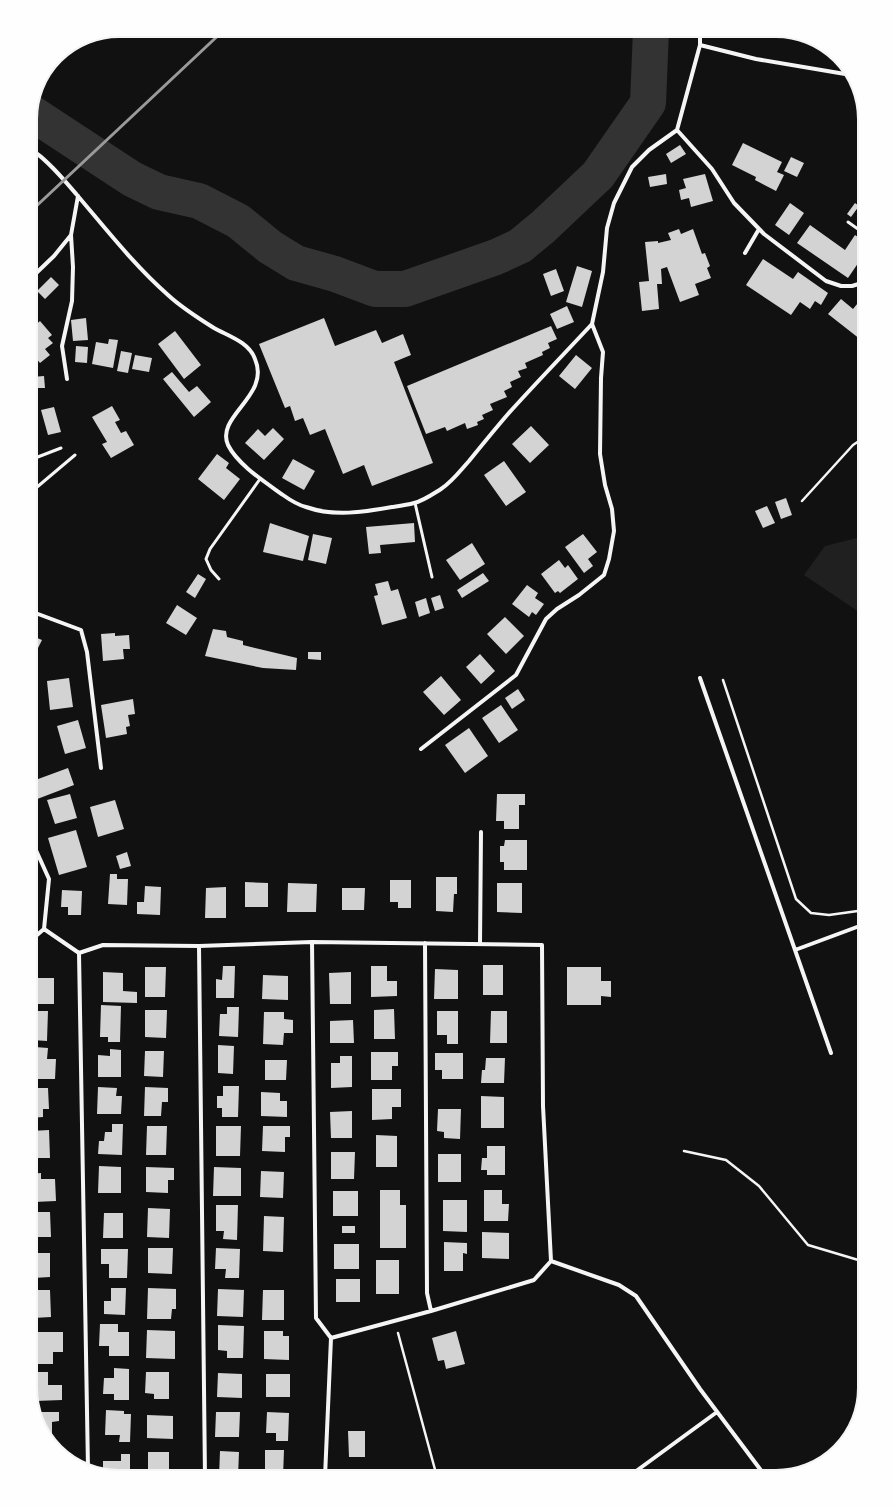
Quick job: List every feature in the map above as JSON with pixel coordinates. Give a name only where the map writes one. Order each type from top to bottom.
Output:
[{"type":"street","points":[[37,155],[63,178],[129,256],[167,295],[198,318],[244,345],[253,354],[258,368],[256,384],[250,396],[228,425],[226,432],[229,447],[243,464],[260,479],[289,500],[306,507],[324,511],[350,513],[415,503],[443,488],[456,476],[508,414],[592,324],[603,272],[607,228],[614,203],[632,168],[649,150],[677,130],[700,45],[700,37]]},
{"type":"street","points":[[700,45],[756,59],[845,74]]},
{"type":"street","points":[[677,130],[712,169],[734,203],[764,234],[826,281],[841,286],[858,284]]},
{"type":"street","points":[[67,379],[62,346],[72,301],[73,267],[71,235],[78,196]]},
{"type":"street","points":[[745,253],[760,229]]},
{"type":"street","points":[[37,272],[54,256],[71,235]]},
{"type":"street","points":[[421,749],[516,675],[546,619],[557,609],[579,595],[604,575],[609,559],[614,531],[612,509],[605,485],[600,454],[601,378],[603,352],[592,324]]},
{"type":"street","points":[[37,614],[81,630],[86,652],[101,768]]},
{"type":"street","points":[[700,678],[831,1053]]},
{"type":"street","points":[[480,944],[481,832]]},
{"type":"street","points":[[37,852],[49,879],[44,930],[37,936]]},
{"type":"street","points":[[795,950],[858,927]]},
{"type":"street","points":[[44,930],[79,953]]},
{"type":"street","points":[[79,953],[103,945],[199,946],[312,942],[542,946],[543,1106],[551,1261],[534,1280],[431,1311],[331,1338]]},
{"type":"street","points":[[312,942],[316,1318],[331,1338],[325,1470]]},
{"type":"street","points":[[425,943],[427,1293],[431,1311]]},
{"type":"street","points":[[199,946],[204,1470]]},
{"type":"street","points":[[79,953],[88,1464]]},
{"type":"street","points":[[551,1261],[619,1285],[636,1296],[717,1412],[761,1470]]},
{"type":"street","points":[[638,1470],[717,1412]]},
{"type":"lane","points":[[848,222],[858,229]]},
{"type":"lane","points":[[37,457],[62,448]]},
{"type":"lane","points":[[37,487],[75,455]]},
{"type":"lane","points":[[219,579],[211,570],[206,559],[210,549],[260,479]]},
{"type":"lane","points":[[415,503],[432,577]]},
{"type":"path","points":[[802,501],[853,445],[858,442]]},
{"type":"path","points":[[723,680],[796,899],[811,913],[829,915],[858,911]]},
{"type":"path","points":[[684,1150],[726,1160],[759,1186],[808,1246],[858,1260]]},
{"type":"path","points":[[395,1321],[435,1470]]},
{"type":"shaded area","points":[[858,538],[858,611],[804,575],[825,546]]},
{"type":"building","points":[[743,143],[782,162],[777,172],[784,175],[776,191],[755,180],[756,177],[732,165]]},
{"type":"building","points":[[680,145],[686,154],[671,163],[666,154]]},
{"type":"building","points":[[791,157],[804,163],[797,177],[784,171]]},
{"type":"building","points":[[666,174],[667,184],[650,187],[648,177]]},
{"type":"building","points":[[705,174],[713,201],[691,207],[689,198],[681,200],[679,190],[686,188],[683,179]]},
{"type":"building","points":[[790,203],[804,213],[789,235],[775,225]]},
{"type":"building","points":[[855,203],[858,205],[851,217],[847,214]]},
{"type":"building","points":[[810,225],[845,250],[855,235],[858,237],[858,263],[848,278],[797,243]]},
{"type":"building","points":[[679,229],[681,234],[693,229],[702,254],[705,253],[710,266],[707,268],[711,278],[695,284],[699,295],[680,302],[667,267],[661,269],[662,284],[657,284],[659,309],[642,311],[639,282],[649,281],[645,242],[658,241],[658,243],[671,240],[668,233]]},
{"type":"building","points":[[763,259],[793,279],[798,272],[828,293],[821,305],[815,301],[810,309],[800,302],[791,315],[746,285]]},
{"type":"building","points":[[577,266],[592,271],[582,307],[566,302]]},
{"type":"building","points":[[556,269],[564,291],[551,296],[543,274]]},
{"type":"building","points":[[51,277],[59,285],[45,299],[37,291]]},
{"type":"building","points":[[841,299],[853,309],[858,303],[858,338],[828,314]]},
{"type":"building","points":[[567,306],[574,322],[557,329],[550,314]]},
{"type":"building","points":[[86,318],[88,340],[73,341],[71,320]]},
{"type":"building","points":[[324,318],[335,346],[376,330],[382,343],[403,334],[411,355],[394,362],[433,463],[372,486],[364,465],[343,474],[325,429],[310,435],[303,418],[295,421],[290,406],[285,408],[259,344]]},
{"type":"building","points":[[40,321],[52,335],[48,338],[53,343],[45,349],[50,355],[40,363],[37,359],[37,324]]},
{"type":"building","points":[[551,326],[557,339],[548,343],[550,348],[542,352],[543,355],[525,363],[527,368],[518,371],[521,377],[510,382],[512,387],[504,391],[507,397],[490,404],[493,410],[482,415],[484,419],[477,422],[478,425],[467,429],[465,423],[447,431],[445,427],[426,434],[407,386]]},
{"type":"building","points":[[175,331],[201,365],[184,379],[158,344]]},
{"type":"building","points":[[109,339],[118,340],[113,368],[92,364],[96,342],[108,344]]},
{"type":"building","points":[[76,346],[88,347],[87,363],[75,362]]},
{"type":"building","points":[[121,351],[132,353],[128,373],[117,371]]},
{"type":"building","points":[[135,355],[152,358],[149,372],[132,369]]},
{"type":"building","points":[[576,355],[592,368],[575,389],[559,376]]},
{"type":"building","points":[[172,372],[189,392],[197,386],[211,402],[194,417],[163,379]]},
{"type":"building","points":[[44,376],[45,388],[37,388],[37,377]]},
{"type":"building","points":[[112,406],[120,420],[115,422],[121,433],[126,431],[134,445],[111,458],[102,444],[107,442],[92,417]]},
{"type":"building","points":[[54,407],[61,432],[48,435],[41,410]]},
{"type":"building","points":[[531,426],[549,445],[530,463],[512,444]]},
{"type":"building","points":[[273,428],[284,439],[264,460],[245,443],[258,429],[265,436]]},
{"type":"building","points":[[217,454],[229,463],[226,468],[240,479],[224,500],[198,479]]},
{"type":"building","points":[[293,459],[315,471],[304,490],[282,478]]},
{"type":"building","points":[[504,461],[526,492],[506,506],[484,475]]},
{"type":"building","points":[[786,498],[792,515],[781,519],[775,502]]},
{"type":"building","points":[[767,506],[775,523],[763,528],[755,511]]},
{"type":"building","points":[[270,523],[309,536],[303,561],[263,552]]},
{"type":"building","points":[[414,523],[415,542],[380,545],[381,553],[369,554],[366,527]]},
{"type":"building","points":[[313,534],[332,538],[326,564],[308,560]]},
{"type":"building","points":[[583,534],[597,552],[588,559],[593,566],[584,573],[565,547]]},
{"type":"building","points":[[472,543],[485,564],[460,580],[446,560]]},
{"type":"building","points":[[559,560],[565,568],[568,565],[578,579],[560,593],[558,591],[555,593],[541,574]]},
{"type":"building","points":[[483,573],[489,581],[462,598],[457,590]]},
{"type":"building","points":[[198,574],[206,579],[195,598],[186,592]]},
{"type":"building","points":[[388,581],[391,591],[398,589],[407,618],[382,625],[374,596],[378,595],[375,584]]},
{"type":"building","points":[[527,585],[538,593],[535,598],[544,604],[536,615],[532,612],[529,617],[512,604]]},
{"type":"building","points":[[440,595],[444,608],[435,611],[431,598]]},
{"type":"building","points":[[426,598],[430,613],[419,617],[415,602]]},
{"type":"building","points":[[177,605],[197,618],[186,635],[166,623]]},
{"type":"building","points":[[505,617],[524,636],[506,654],[487,634]]},
{"type":"building","points":[[213,629],[226,631],[227,637],[243,641],[243,645],[297,658],[296,670],[263,668],[205,656]]},
{"type":"building","points":[[115,633],[115,636],[129,635],[130,649],[123,649],[124,659],[103,661],[101,634]]},
{"type":"building","points":[[37,638],[42,640],[37,650]]},
{"type":"building","points":[[308,652],[321,652],[321,660],[308,659]]},
{"type":"building","points":[[480,654],[495,671],[481,684],[466,667]]},
{"type":"building","points":[[441,676],[461,700],[444,715],[423,692]]},
{"type":"building","points":[[69,678],[73,707],[50,710],[47,681]]},
{"type":"building","points":[[518,689],[525,700],[512,709],[505,698]]},
{"type":"building","points":[[133,699],[135,714],[128,715],[130,726],[126,727],[127,734],[106,738],[101,705]]},
{"type":"building","points":[[501,705],[518,730],[499,743],[482,718]]},
{"type":"building","points":[[78,720],[86,748],[65,754],[57,726]]},
{"type":"building","points":[[469,728],[488,756],[465,773],[445,745]]},
{"type":"building","points":[[68,768],[74,785],[37,799],[37,779]]},
{"type":"building","points":[[70,794],[77,818],[55,824],[47,800]]},
{"type":"building","points":[[497,794],[525,794],[525,805],[519,805],[519,829],[504,829],[504,821],[496,821]]},
{"type":"building","points":[[115,800],[124,829],[98,837],[90,807]]},
{"type":"building","points":[[76,830],[87,867],[59,875],[48,838]]},
{"type":"building","points":[[505,840],[527,840],[527,870],[504,870],[504,862],[500,862],[500,846],[504,846]]},
{"type":"building","points":[[127,852],[131,866],[120,869],[116,856]]},
{"type":"building","points":[[110,874],[117,874],[117,879],[128,879],[127,905],[108,904]]},
{"type":"building","points":[[436,877],[457,877],[457,894],[454,894],[453,912],[436,911]]},
{"type":"building","points":[[390,880],[411,880],[411,908],[398,908],[398,902],[390,902]]},
{"type":"building","points":[[245,882],[268,883],[268,907],[245,907]]},
{"type":"building","points":[[288,883],[317,884],[316,912],[287,912]]},
{"type":"building","points":[[497,883],[522,883],[522,913],[497,912]]},
{"type":"building","points":[[145,886],[161,887],[160,915],[137,914],[137,902],[144,902]]},
{"type":"building","points":[[226,887],[226,918],[205,918],[206,888]]},
{"type":"building","points":[[342,888],[365,888],[364,910],[342,910]]},
{"type":"building","points":[[62,890],[82,891],[81,915],[68,915],[68,907],[61,907]]},
{"type":"building","points":[[483,965],[503,965],[503,995],[483,995]]},
{"type":"building","points":[[223,966],[235,966],[234,998],[216,998],[216,979],[222,980]]},
{"type":"building","points":[[371,966],[387,966],[387,981],[397,981],[397,996],[371,997]]},
{"type":"building","points":[[145,967],[166,967],[165,997],[145,997]]},
{"type":"building","points":[[567,967],[601,967],[601,981],[611,981],[611,997],[601,996],[601,1005],[567,1005]]},
{"type":"building","points":[[435,969],[458,970],[458,999],[434,999]]},
{"type":"building","points":[[103,972],[123,973],[123,991],[137,992],[137,1003],[103,1002]]},
{"type":"building","points":[[351,972],[351,1004],[330,1004],[329,973]]},
{"type":"building","points":[[263,975],[288,976],[288,1000],[262,999]]},
{"type":"building","points":[[37,978],[54,978],[54,1004],[37,1004]]},
{"type":"building","points":[[101,1005],[121,1006],[120,1042],[108,1042],[108,1037],[100,1037]]},
{"type":"building","points":[[227,1007],[239,1007],[238,1037],[219,1036],[220,1014],[227,1014]]},
{"type":"building","points":[[394,1009],[395,1039],[374,1039],[374,1010]]},
{"type":"building","points":[[145,1010],[167,1010],[166,1038],[145,1037]]},
{"type":"building","points":[[37,1011],[48,1011],[47,1041],[37,1040]]},
{"type":"building","points":[[437,1011],[458,1011],[458,1044],[447,1044],[447,1035],[437,1035]]},
{"type":"building","points":[[491,1011],[507,1011],[507,1043],[490,1043]]},
{"type":"building","points":[[264,1012],[284,1012],[284,1019],[293,1020],[293,1033],[284,1033],[283,1045],[263,1044]]},
{"type":"building","points":[[353,1020],[354,1043],[330,1043],[330,1021]]},
{"type":"building","points":[[218,1045],[234,1046],[233,1074],[218,1073]]},
{"type":"building","points":[[37,1047],[48,1048],[47,1059],[56,1059],[55,1079],[37,1079]]},
{"type":"building","points":[[110,1049],[121,1050],[121,1077],[98,1077],[98,1055],[110,1056]]},
{"type":"building","points":[[145,1051],[164,1051],[163,1077],[144,1076]]},
{"type":"building","points":[[371,1052],[398,1052],[398,1066],[392,1066],[392,1080],[371,1080]]},
{"type":"building","points":[[435,1053],[463,1053],[463,1079],[442,1079],[442,1070],[435,1070]]},
{"type":"building","points":[[340,1056],[352,1056],[352,1087],[331,1088],[331,1063],[340,1063]]},
{"type":"building","points":[[486,1058],[505,1058],[504,1083],[481,1083],[482,1070],[485,1070]]},
{"type":"building","points":[[265,1060],[287,1060],[286,1080],[265,1080]]},
{"type":"building","points":[[223,1086],[239,1086],[238,1117],[222,1117],[222,1108],[217,1108],[217,1096],[223,1096]]},
{"type":"building","points":[[98,1087],[117,1088],[116,1096],[122,1096],[121,1114],[97,1114]]},
{"type":"building","points":[[145,1087],[168,1088],[168,1102],[162,1102],[161,1116],[144,1116]]},
{"type":"building","points":[[37,1088],[48,1088],[49,1109],[43,1109],[43,1117],[37,1117]]},
{"type":"building","points":[[372,1089],[401,1089],[401,1107],[392,1107],[392,1119],[372,1120]]},
{"type":"building","points":[[261,1092],[280,1093],[280,1101],[287,1101],[287,1117],[261,1116]]},
{"type":"building","points":[[481,1096],[504,1097],[504,1128],[481,1128]]},
{"type":"building","points":[[438,1109],[461,1109],[460,1139],[444,1138],[444,1132],[437,1131]]},
{"type":"building","points":[[352,1111],[352,1138],[331,1138],[330,1112]]},
{"type":"building","points":[[112,1124],[123,1124],[122,1155],[98,1154],[99,1141],[104,1141],[105,1132],[112,1132]]},
{"type":"building","points":[[147,1126],[167,1126],[166,1155],[146,1155]]},
{"type":"building","points":[[216,1126],[241,1126],[240,1156],[216,1156]]},
{"type":"building","points":[[263,1126],[290,1126],[290,1137],[285,1137],[285,1152],[262,1151]]},
{"type":"building","points":[[49,1130],[50,1158],[37,1158],[37,1131]]},
{"type":"building","points":[[376,1135],[397,1136],[397,1167],[376,1167]]},
{"type":"building","points":[[487,1146],[505,1146],[505,1175],[487,1175],[487,1170],[481,1170],[482,1158],[487,1158]]},
{"type":"building","points":[[331,1152],[355,1152],[354,1179],[331,1179]]},
{"type":"building","points":[[438,1154],[461,1154],[461,1182],[438,1182]]},
{"type":"building","points":[[99,1166],[121,1167],[121,1193],[98,1193]]},
{"type":"building","points":[[146,1167],[174,1168],[174,1180],[168,1180],[168,1193],[146,1192]]},
{"type":"building","points":[[214,1167],[241,1168],[241,1196],[213,1196]]},
{"type":"building","points":[[261,1171],[284,1172],[283,1198],[260,1197]]},
{"type":"building","points":[[37,1173],[41,1173],[41,1179],[55,1179],[56,1201],[37,1202]]},
{"type":"building","points":[[380,1190],[400,1190],[400,1205],[406,1205],[406,1248],[380,1248]]},
{"type":"building","points":[[484,1190],[502,1190],[502,1204],[509,1204],[508,1221],[484,1221]]},
{"type":"building","points":[[333,1191],[358,1191],[358,1216],[333,1216]]},
{"type":"building","points":[[443,1200],[467,1200],[467,1232],[443,1231]]},
{"type":"building","points":[[216,1205],[238,1205],[237,1240],[223,1239],[224,1231],[216,1231]]},
{"type":"building","points":[[148,1208],[170,1209],[169,1238],[147,1237]]},
{"type":"building","points":[[37,1212],[50,1212],[51,1237],[37,1237]]},
{"type":"building","points":[[104,1213],[123,1213],[123,1238],[103,1238]]},
{"type":"building","points":[[264,1216],[284,1217],[283,1252],[263,1251]]},
{"type":"building","points":[[342,1226],[355,1226],[355,1233],[342,1233]]},
{"type":"building","points":[[482,1232],[509,1233],[509,1259],[482,1258]]},
{"type":"building","points":[[444,1242],[467,1243],[467,1254],[463,1253],[463,1271],[444,1271]]},
{"type":"building","points":[[334,1244],[359,1244],[359,1269],[334,1269]]},
{"type":"building","points":[[148,1248],[173,1248],[172,1274],[148,1273]]},
{"type":"building","points":[[216,1248],[240,1249],[239,1278],[225,1278],[226,1269],[215,1269]]},
{"type":"building","points":[[101,1249],[128,1249],[127,1278],[109,1278],[109,1264],[101,1264]]},
{"type":"building","points":[[38,1253],[50,1253],[50,1277],[37,1278]]},
{"type":"building","points":[[376,1260],[399,1260],[399,1294],[376,1294]]},
{"type":"building","points":[[336,1279],[360,1279],[360,1302],[336,1302]]},
{"type":"building","points":[[111,1288],[126,1288],[125,1315],[104,1314],[104,1301],[111,1301]]},
{"type":"building","points":[[148,1288],[176,1289],[176,1309],[172,1309],[171,1319],[147,1319]]},
{"type":"building","points":[[218,1289],[244,1290],[243,1317],[217,1316]]},
{"type":"building","points":[[37,1290],[50,1290],[51,1317],[37,1318]]},
{"type":"building","points":[[263,1290],[284,1290],[284,1320],[262,1320]]},
{"type":"building","points":[[100,1324],[118,1324],[118,1332],[129,1332],[129,1356],[109,1356],[109,1346],[99,1346]]},
{"type":"building","points":[[218,1325],[244,1326],[243,1358],[227,1358],[227,1351],[218,1350]]},
{"type":"building","points":[[147,1330],[175,1331],[175,1359],[146,1358]]},
{"type":"building","points":[[264,1331],[283,1331],[283,1336],[289,1336],[289,1360],[264,1359]]},
{"type":"building","points":[[456,1331],[465,1364],[446,1369],[444,1360],[438,1361],[432,1338]]},
{"type":"building","points":[[37,1332],[63,1332],[63,1352],[53,1352],[53,1364],[37,1364]]},
{"type":"building","points":[[114,1368],[129,1369],[129,1400],[114,1400],[114,1394],[103,1394],[104,1378],[114,1378]]},
{"type":"building","points":[[37,1372],[48,1372],[48,1385],[62,1385],[62,1400],[38,1401]]},
{"type":"building","points":[[146,1372],[169,1372],[169,1399],[154,1399],[154,1394],[145,1393]]},
{"type":"building","points":[[218,1373],[242,1374],[242,1398],[217,1397]]},
{"type":"building","points":[[266,1374],[290,1374],[290,1397],[266,1397]]},
{"type":"building","points":[[106,1410],[124,1411],[124,1414],[131,1414],[130,1442],[119,1442],[120,1435],[105,1435]]},
{"type":"building","points":[[41,1412],[59,1412],[59,1421],[52,1422],[52,1435],[45,1424]]},
{"type":"building","points":[[216,1412],[240,1412],[239,1437],[215,1437]]},
{"type":"building","points":[[267,1412],[289,1413],[288,1441],[276,1441],[276,1433],[266,1433]]},
{"type":"building","points":[[147,1415],[173,1416],[173,1439],[147,1438]]},
{"type":"building","points":[[348,1431],[365,1431],[365,1457],[349,1457]]},
{"type":"building","points":[[265,1450],[284,1450],[283,1470],[265,1470]]},
{"type":"building","points":[[220,1451],[239,1452],[238,1470],[219,1470]]},
{"type":"building","points":[[148,1452],[169,1452],[169,1470],[148,1470]]},
{"type":"building","points":[[121,1454],[130,1454],[130,1470],[103,1468],[103,1461],[121,1461]]},
{"type":"waterway","points":[[37,117],[132,179],[159,192],[199,201],[238,221],[270,247],[296,263],[335,274],[375,289],[405,289],[496,257],[520,246],[543,227],[598,175],[648,103],[651,37]]},
{"type":"railway","points":[[37,205],[217,37]]}]
